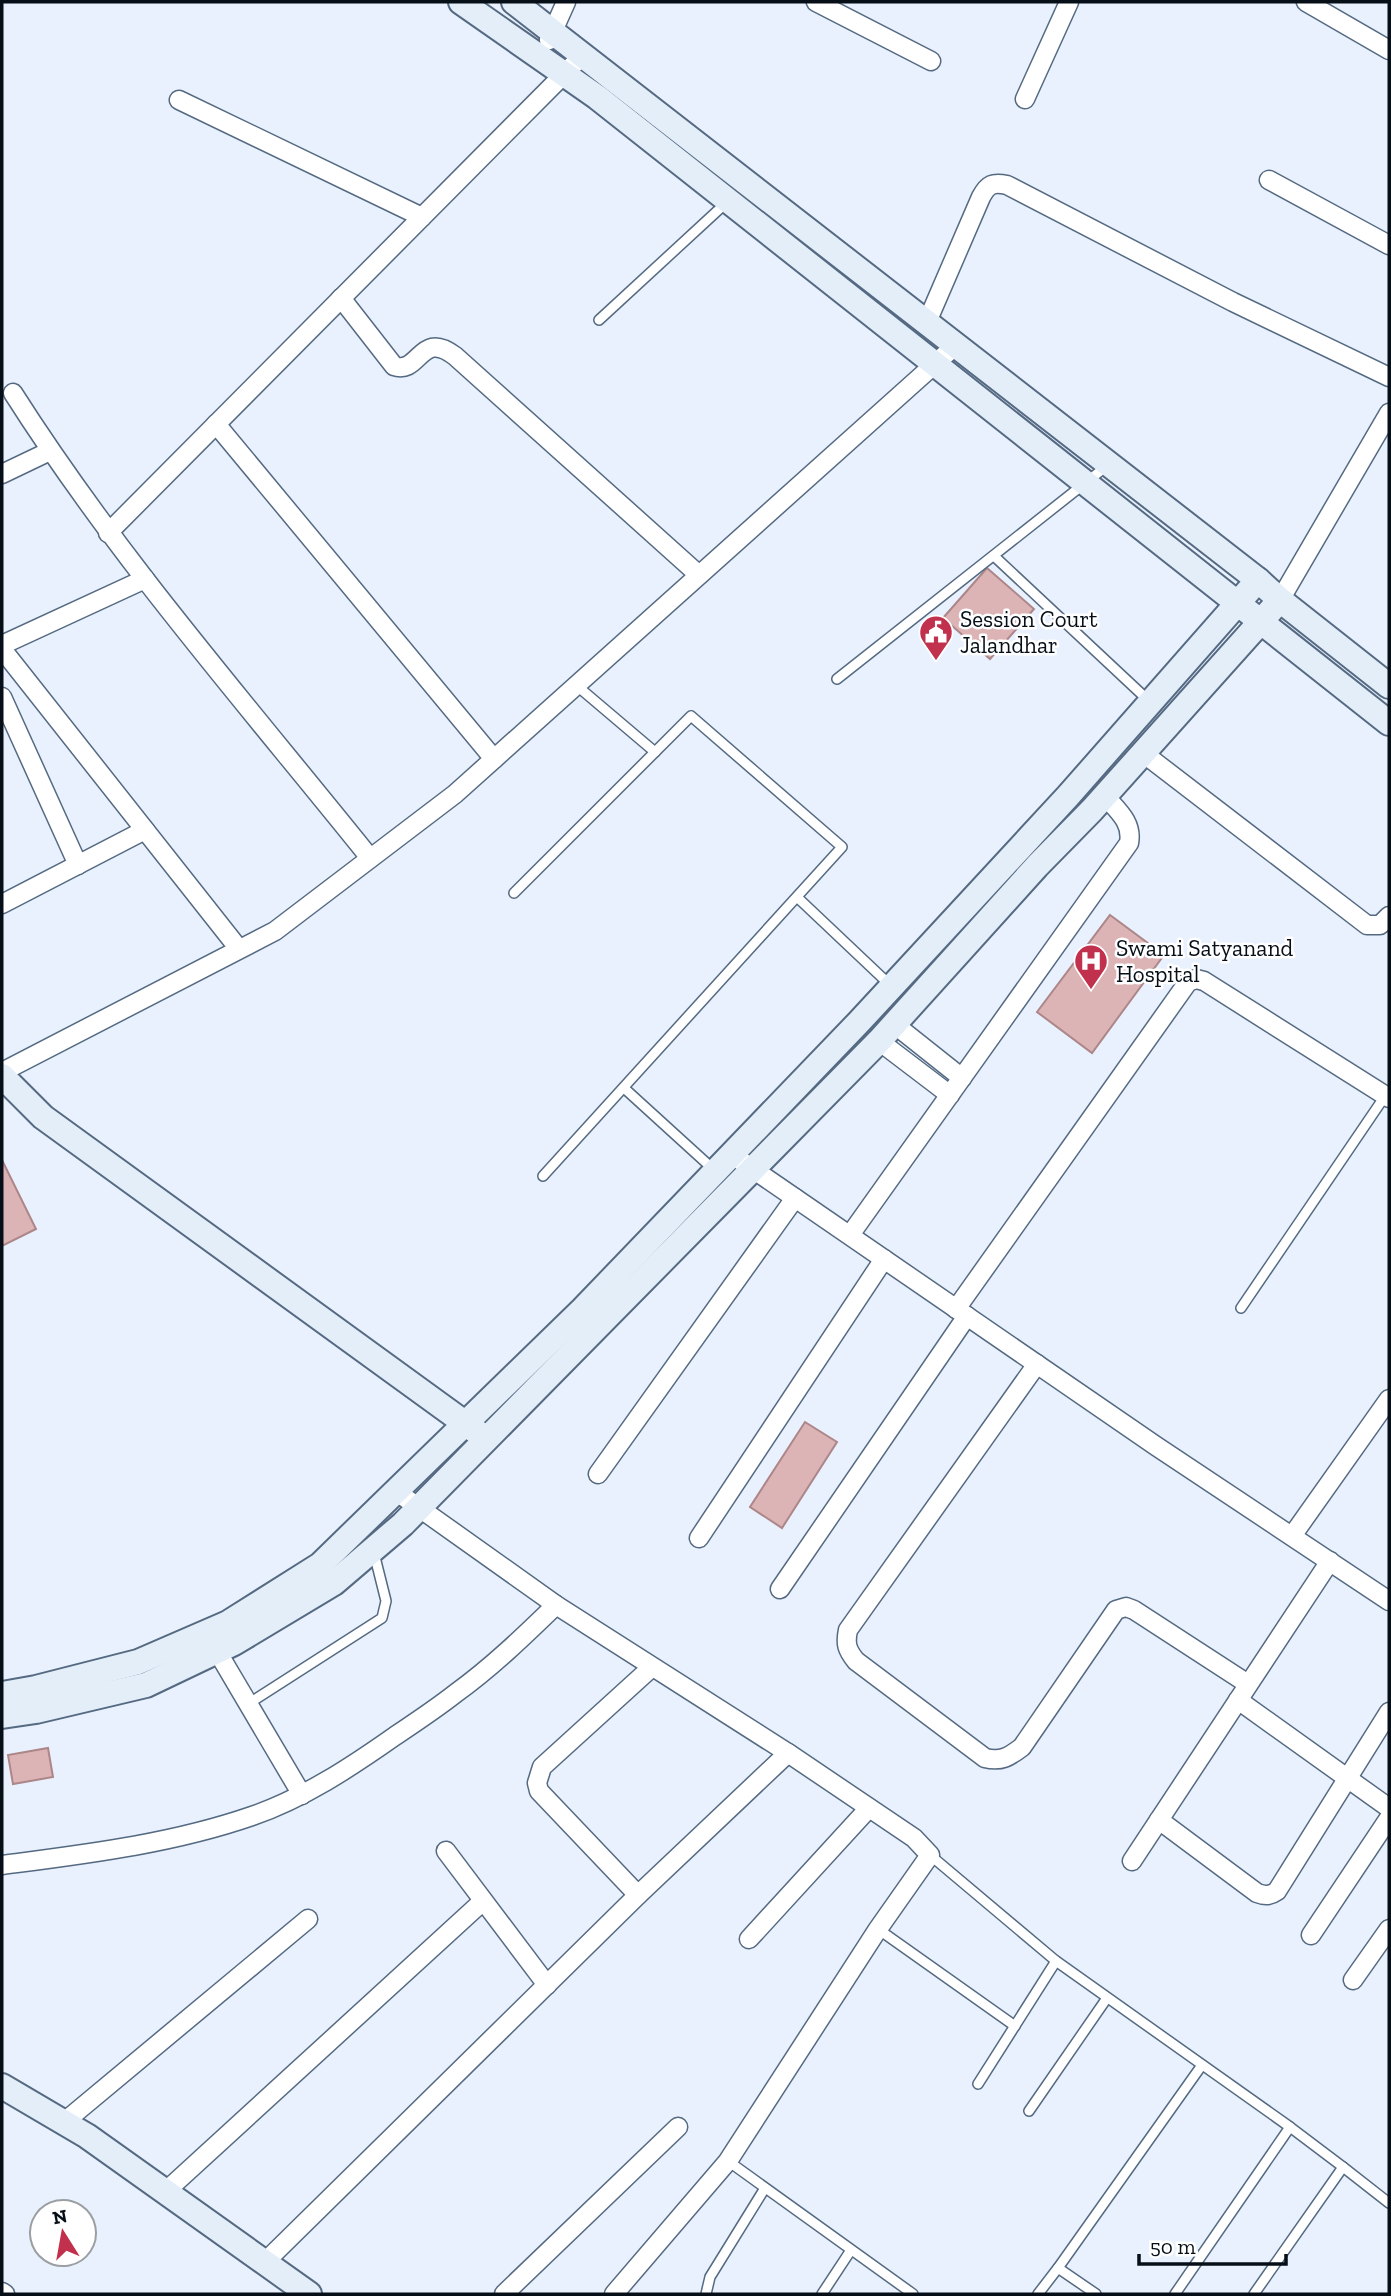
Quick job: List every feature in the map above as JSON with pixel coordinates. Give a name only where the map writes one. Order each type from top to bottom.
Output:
[{"type":"street","points":[[461,2],[597,97],[1389,723]]},
{"type":"street","points":[[514,2],[1110,464],[1389,685]]},
{"type":"street","points":[[538,56],[554,32],[566,2]]},
{"type":"street","points":[[816,2],[931,61]]},
{"type":"street","points":[[1025,99],[1069,2]]},
{"type":"street","points":[[1306,2],[1389,50]]},
{"type":"street","points":[[108,533],[583,55]]},
{"type":"street","points":[[179,100],[422,217]]},
{"type":"street","points":[[1269,180],[1389,246]]},
{"type":"street","points":[[927,322],[981,197],[986,187],[996,183],[1007,185],[1233,302],[1389,377]]},
{"type":"street","points":[[341,298],[394,366],[407,366],[433,347],[440,347],[455,356],[699,575]]},
{"type":"street","points":[[486,1440],[43,1117],[2,1074],[275,931],[455,794],[956,345]]},
{"type":"street","points":[[13,393],[50,452],[108,533],[370,858]]},
{"type":"street","points":[[2,1716],[36,1711],[146,1685],[234,1643],[334,1583],[419,1507],[887,1032],[1262,621],[1280,600],[1389,413]]},
{"type":"street","points":[[216,424],[494,759]]},
{"type":"street","points":[[2,474],[50,452]]},
{"type":"street","points":[[145,579],[2,647],[239,949]]},
{"type":"street","points":[[2,1694],[138,1662],[228,1623],[320,1565],[583,1308],[891,986],[1151,702],[1258,580]]},
{"type":"street","points":[[2,697],[78,865]]},
{"type":"street","points":[[1143,753],[1367,925],[1380,925],[1389,916]]},
{"type":"street","points":[[850,1236],[1129,843],[1129,826],[1105,796]]},
{"type":"street","points":[[2,904],[145,830]]},
{"type":"street","points":[[1018,849],[1037,866]]},
{"type":"street","points":[[780,1589],[962,1312],[1188,982],[1196,979],[1204,981],[1387,1097]]},
{"type":"street","points":[[887,1032],[962,1078]]},
{"type":"street","points":[[887,1032],[950,1095]]},
{"type":"street","points":[[722,1162],[753,1170],[1389,1601]]},
{"type":"street","points":[[598,1474],[795,1198]]},
{"type":"street","points":[[699,1538],[884,1259]]},
{"type":"street","points":[[1037,1364],[848,1630],[845,1641],[848,1650],[856,1661],[985,1758],[995,1760],[1006,1758],[1022,1747],[1116,1610],[1126,1607],[1134,1609],[1248,1684]]},
{"type":"street","points":[[1292,1536],[1389,1399]]},
{"type":"street","points":[[397,1492],[556,1605],[788,1753],[914,1838],[930,1855],[878,1929],[728,2161],[614,2294]]},
{"type":"street","points":[[1132,1861],[1329,1561]]},
{"type":"street","points":[[2,1865],[135,1847],[178,1837],[253,1816],[302,1795],[354,1765],[458,1692],[556,1605]]},
{"type":"street","points":[[217,1651],[302,1795]]},
{"type":"street","points":[[639,1895],[539,1791],[537,1783],[542,1767],[652,1667]]},
{"type":"street","points":[[1238,1700],[1389,1808]]},
{"type":"street","points":[[1159,1820],[1257,1893],[1271,1895],[1277,1891],[1389,1713]]},
{"type":"street","points":[[265,2262],[639,1895],[788,1753]]},
{"type":"street","points":[[750,1939],[869,1808]]},
{"type":"street","points":[[1311,1935],[1389,1818]]},
{"type":"street","points":[[446,1851],[547,1985]]},
{"type":"street","points":[[165,2192],[483,1901]]},
{"type":"street","points":[[63,2123],[308,1919]]},
{"type":"street","points":[[1353,1980],[1389,1929]]},
{"type":"street","points":[[2,2086],[87,2137],[265,2262],[281,2286],[309,2294]]},
{"type":"street","points":[[504,2294],[678,2127]]},
{"type":"lane","points":[[599,320],[728,201]]},
{"type":"lane","points":[[837,679],[1110,464]]},
{"type":"lane","points":[[994,556],[1151,702]]},
{"type":"lane","points":[[576,685],[654,752]]},
{"type":"lane","points":[[514,892],[691,716],[842,847],[543,1176]]},
{"type":"lane","points":[[798,898],[891,986]]},
{"type":"lane","points":[[624,1088],[722,1162]]},
{"type":"lane","points":[[1241,1308],[1387,1097]]},
{"type":"lane","points":[[248,1704],[382,1618],[386,1601],[373,1549]]},
{"type":"lane","points":[[930,1855],[1056,1961],[1290,2127],[1389,2203]]},
{"type":"lane","points":[[878,1929],[1015,2026]]},
{"type":"lane","points":[[978,2084],[1056,1961]]},
{"type":"lane","points":[[1029,2111],[1107,1998]]},
{"type":"lane","points":[[1038,2294],[1202,2065]]},
{"type":"lane","points":[[1175,2294],[1290,2127]]},
{"type":"lane","points":[[728,2161],[913,2294]]},
{"type":"lane","points":[[1254,2294],[1343,2167]]},
{"type":"lane","points":[[706,2294],[710,2277],[765,2188]]},
{"type":"lane","points":[[822,2294],[851,2250]]},
{"type":"lane","points":[[1058,2268],[1096,2294]]},
{"type":"building","points":[[987,568],[1034,609],[990,659],[943,618]]},
{"type":"building","points":[[1110,915],[1164,955],[1092,1053],[1037,1012]]},
{"type":"building","points":[[2,1160],[36,1229],[2,1246]]},
{"type":"building","points":[[805,1422],[837,1442],[782,1528],[750,1507]]},
{"type":"building","points":[[48,1748],[53,1777],[13,1784],[8,1755]]},
{"type":"place","name":"Session Court Jalandhar","points":[[936,662]]},
{"type":"place","name":"Swami Satyanand Hospital","points":[[1091,991]]}]
